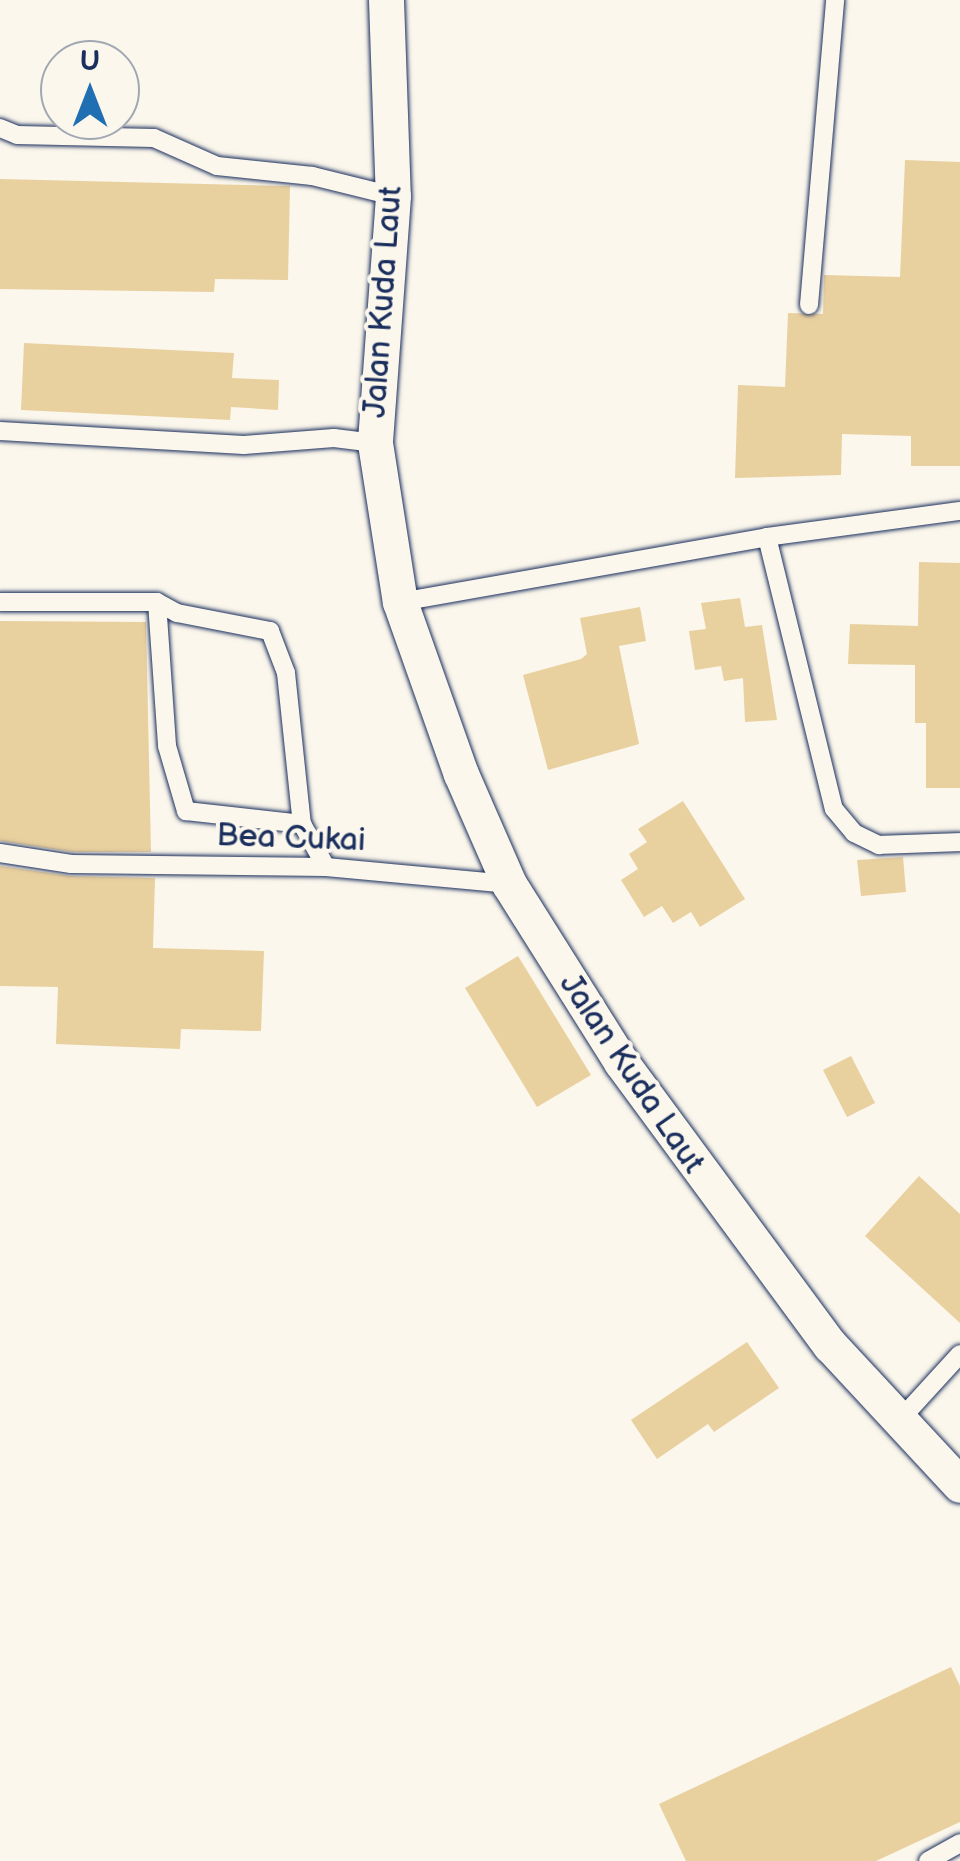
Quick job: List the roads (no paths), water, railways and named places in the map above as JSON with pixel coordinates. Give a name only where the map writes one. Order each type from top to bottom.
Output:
[{"type":"street","name":"Jalan Kuda Laut","points":[[386,0],[393,196],[376,443],[400,602],[509,884],[554,962],[718,1200],[897,1422],[960,1486]]},
{"type":"lane","points":[[809,305],[835,0]]},
{"type":"lane","points":[[0,128],[17,134],[154,138],[216,166],[312,176],[393,196]]},
{"type":"lane","points":[[0,431],[227,444],[334,438],[376,443]]},
{"type":"lane","points":[[400,602],[768,537],[960,511]]},
{"type":"lane","points":[[768,537],[834,809],[854,833],[879,844],[960,842]]},
{"type":"lane","points":[[0,602],[158,602],[177,612],[270,631],[286,673],[302,824],[326,867]]},
{"type":"lane","points":[[158,602],[167,746],[186,811],[302,824]]},
{"type":"lane","name":"Bea Cukai","points":[[0,854],[71,864],[326,867],[509,884]]},
{"type":"lane","points":[[897,1422],[960,1354]]},
{"type":"lane","points":[[928,1861],[960,1843]]}]
